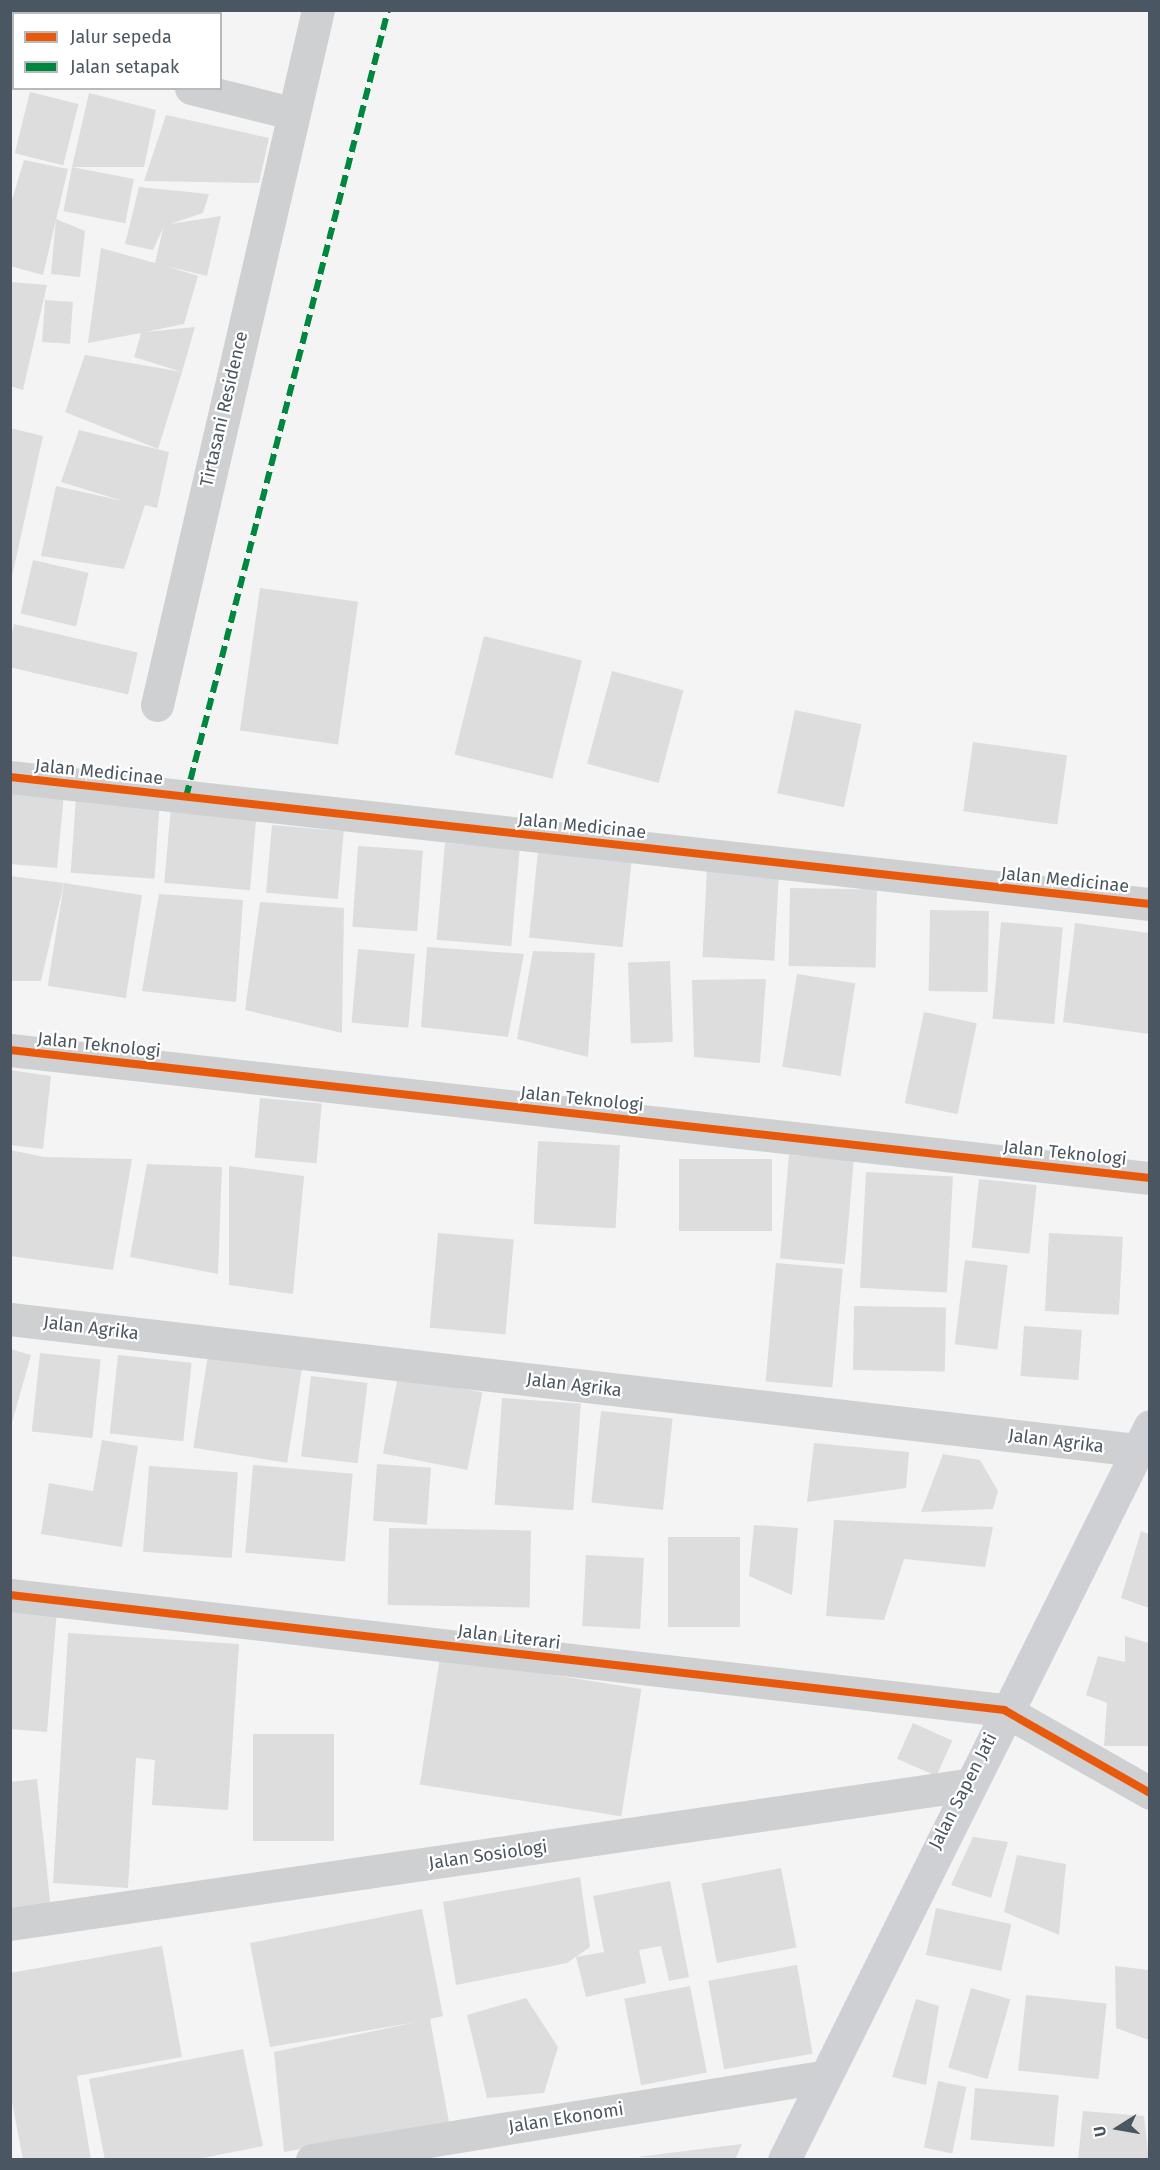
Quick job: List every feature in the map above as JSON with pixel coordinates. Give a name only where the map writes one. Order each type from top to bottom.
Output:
[{"type":"street","name":"Tirtasani Residence","points":[[157,705],[291,113],[318,10]]},
{"type":"street","points":[[199,90],[291,113]]},
{"type":"street","name":"Jalan Medicinae","points":[[10,777],[1149,904]]},
{"type":"street","name":"Jalan Teknologi","points":[[10,1050],[1149,1178]]},
{"type":"street","name":"Jalan Agrika","points":[[10,1319],[1143,1438]]},
{"type":"street","name":"Jalan Sapen Jati","points":[[784,2160],[821,2078],[966,1785],[1143,1438]]},
{"type":"street","name":"Jalan Literari","points":[[10,1595],[1004,1710]]},
{"type":"street","points":[[1004,1710],[1149,1793]]},
{"type":"street","name":"Jalan Sosiologi","points":[[10,1924],[966,1785]]},
{"type":"street","name":"Jalan Ekonomi","points":[[312,2160],[821,2078]]},
{"type":"building","points":[[30,92],[79,104],[63,165],[15,153]]},
{"type":"building","points":[[89,93],[156,110],[144,167],[72,167]]},
{"type":"building","points":[[166,115],[269,138],[259,183],[144,181]]},
{"type":"building","points":[[24,160],[68,169],[43,275],[10,266],[10,207]]},
{"type":"building","points":[[72,167],[134,179],[125,223],[63,211]]},
{"type":"building","points":[[139,187],[209,194],[203,213],[164,226],[153,250],[125,244]]},
{"type":"building","points":[[221,216],[207,276],[166,266],[198,276],[184,324],[145,332],[195,327],[182,372],[134,357],[141,333],[88,343],[101,248],[155,263],[164,225]]},
{"type":"building","points":[[56,219],[85,231],[80,277],[51,274]]},
{"type":"building","points":[[10,282],[47,285],[23,390],[10,386]]},
{"type":"building","points":[[45,300],[73,302],[70,344],[42,342]]},
{"type":"building","points":[[85,355],[182,372],[158,449],[65,412]]},
{"type":"building","points":[[10,428],[43,436],[11,581],[10,581]]},
{"type":"building","points":[[79,430],[169,452],[157,508],[145,505],[124,569],[41,556],[56,486],[123,501],[61,482]]},
{"type":"building","points":[[33,560],[89,573],[76,626],[21,614]]},
{"type":"building","points":[[260,588],[358,602],[338,744],[240,731]]},
{"type":"building","points":[[14,624],[138,653],[128,694],[10,667],[10,641]]},
{"type":"building","points":[[484,636],[582,660],[552,779],[454,754]]},
{"type":"building","points":[[612,671],[683,690],[659,783],[587,764]]},
{"type":"building","points":[[795,710],[862,724],[844,807],[777,793]]},
{"type":"building","points":[[973,742],[1067,755],[1057,825],[963,811]]},
{"type":"building","points":[[10,788],[64,794],[57,868],[10,864]]},
{"type":"building","points":[[76,797],[160,803],[154,879],[71,873]]},
{"type":"building","points":[[171,806],[257,813],[250,890],[164,883]]},
{"type":"building","points":[[272,825],[344,831],[338,899],[266,893]]},
{"type":"building","points":[[445,843],[520,850],[511,946],[437,940]]},
{"type":"building","points":[[358,846],[423,851],[417,931],[352,927]]},
{"type":"building","points":[[538,852],[631,862],[622,947],[529,938]]},
{"type":"building","points":[[707,869],[779,873],[774,961],[702,957]]},
{"type":"building","points":[[10,876],[64,883],[41,981],[10,981]]},
{"type":"building","points":[[64,883],[142,895],[126,998],[48,986]]},
{"type":"building","points":[[790,888],[877,890],[876,968],[789,966]]},
{"type":"building","points":[[159,894],[243,900],[236,1002],[142,991]]},
{"type":"building","points":[[260,902],[344,908],[342,1033],[245,1010]]},
{"type":"building","points":[[930,910],[989,911],[988,992],[929,991]]},
{"type":"building","points":[[1001,922],[1063,927],[1054,1024],[993,1019]]},
{"type":"building","points":[[1075,923],[1149,933],[1149,1034],[1063,1022]]},
{"type":"building","points":[[427,947],[524,954],[508,1037],[421,1027]]},
{"type":"building","points":[[358,949],[415,954],[408,1028],[352,1023]]},
{"type":"building","points":[[533,951],[595,953],[588,1057],[517,1039]]},
{"type":"building","points":[[670,961],[673,1042],[631,1043],[628,962]]},
{"type":"building","points":[[797,974],[855,983],[841,1076],[782,1067]]},
{"type":"building","points":[[766,979],[760,1063],[694,1057],[692,980]]},
{"type":"building","points":[[924,1012],[977,1023],[957,1114],[905,1103]]},
{"type":"building","points":[[10,1070],[51,1076],[43,1149],[10,1145]]},
{"type":"building","points":[[260,1098],[322,1103],[317,1163],[255,1158]]},
{"type":"building","points":[[538,1141],[620,1145],[616,1228],[534,1224]]},
{"type":"building","points":[[10,1150],[44,1157],[132,1159],[113,1270],[10,1256]]},
{"type":"building","points":[[789,1155],[854,1161],[845,1264],[780,1259]]},
{"type":"building","points":[[679,1159],[772,1159],[772,1231],[679,1231]]},
{"type":"building","points":[[147,1164],[222,1167],[218,1274],[130,1257]]},
{"type":"building","points":[[229,1166],[304,1176],[293,1294],[229,1285]]},
{"type":"building","points":[[866,1172],[953,1177],[947,1292],[860,1288]]},
{"type":"building","points":[[979,1179],[1037,1185],[1029,1254],[972,1248]]},
{"type":"building","points":[[438,1233],[514,1240],[505,1334],[430,1328]]},
{"type":"building","points":[[1049,1233],[1123,1237],[1119,1315],[1045,1311]]},
{"type":"building","points":[[965,1260],[1008,1265],[997,1350],[955,1344]]},
{"type":"building","points":[[776,1263],[843,1269],[832,1387],[766,1382]]},
{"type":"building","points":[[854,1306],[946,1308],[945,1372],[853,1370]]},
{"type":"building","points":[[1024,1326],[1082,1330],[1078,1380],[1021,1376]]},
{"type":"building","points":[[10,1349],[31,1355],[11,1426],[10,1426]]},
{"type":"building","points":[[40,1353],[101,1359],[92,1438],[32,1432]]},
{"type":"building","points":[[118,1355],[192,1363],[183,1441],[110,1434]]},
{"type":"building","points":[[208,1355],[302,1370],[287,1463],[193,1448]]},
{"type":"building","points":[[311,1376],[368,1383],[358,1463],[301,1456]]},
{"type":"building","points":[[398,1376],[482,1392],[467,1470],[383,1454]]},
{"type":"building","points":[[502,1398],[581,1404],[573,1510],[495,1505]]},
{"type":"building","points":[[601,1411],[673,1419],[663,1510],[591,1502]]},
{"type":"building","points":[[102,1440],[138,1446],[122,1547],[41,1534],[49,1483],[93,1491]]},
{"type":"building","points":[[814,1443],[909,1452],[906,1488],[807,1502]]},
{"type":"building","points":[[943,1454],[980,1460],[998,1491],[993,1509],[921,1512]]},
{"type":"building","points":[[377,1464],[431,1468],[427,1525],[373,1521]]},
{"type":"building","points":[[253,1465],[353,1474],[345,1561],[245,1553]]},
{"type":"building","points":[[149,1466],[238,1472],[232,1558],[143,1552]]},
{"type":"building","points":[[834,1520],[993,1527],[985,1567],[904,1559],[884,1620],[826,1616]]},
{"type":"building","points":[[754,1525],[798,1528],[792,1595],[749,1576]]},
{"type":"building","points":[[389,1528],[531,1530],[530,1607],[388,1605]]},
{"type":"building","points":[[1141,1531],[1149,1534],[1149,1608],[1121,1598]]},
{"type":"building","points":[[668,1537],[740,1537],[740,1627],[668,1627]]},
{"type":"building","points":[[586,1555],[644,1558],[640,1629],[582,1626]]},
{"type":"building","points":[[10,1606],[57,1610],[47,1732],[10,1729]]},
{"type":"building","points":[[68,1633],[239,1644],[228,1810],[152,1805],[155,1760],[136,1758],[128,1888],[53,1883]]},
{"type":"building","points":[[1125,1636],[1149,1643],[1149,1746],[1104,1746],[1107,1703],[1086,1695],[1098,1656],[1125,1662]]},
{"type":"building","points":[[440,1657],[641,1689],[621,1816],[420,1784]]},
{"type":"building","points":[[913,1723],[952,1740],[936,1776],[897,1759]]},
{"type":"building","points":[[253,1734],[334,1734],[334,1841],[253,1841]]},
{"type":"building","points":[[37,1779],[51,1910],[10,1914],[10,1782]]},
{"type":"building","points":[[973,1837],[1008,1842],[991,1898],[951,1885]]},
{"type":"building","points":[[1017,1855],[1066,1864],[1059,1935],[1004,1912]]},
{"type":"building","points":[[781,1868],[796,1948],[717,1963],[701,1883]]},
{"type":"building","points":[[580,1877],[590,1947],[567,1963],[456,1985],[443,1902]]},
{"type":"building","points":[[670,1881],[689,1977],[669,1981],[661,1946],[639,1950],[646,1983],[586,1997],[576,1957],[604,1952],[593,1896]]},
{"type":"building","points":[[936,1908],[1011,1924],[1001,1971],[926,1955]]},
{"type":"building","points":[[422,1909],[443,2016],[430,2019],[449,2122],[284,2152],[274,2052],[417,2022],[270,2047],[250,1943]]},
{"type":"building","points":[[162,1946],[182,2057],[77,2076],[91,2160],[23,2160],[10,2091],[10,1973]]},
{"type":"building","points":[[797,1965],[813,2054],[724,2069],[708,1981]]},
{"type":"building","points":[[1115,1966],[1149,1970],[1149,2040],[1116,2028]]},
{"type":"building","points":[[690,1986],[707,2072],[641,2085],[624,1999]]},
{"type":"building","points":[[971,1988],[1010,1999],[988,2079],[948,2068]]},
{"type":"building","points":[[1026,1995],[1107,2003],[1099,2079],[1018,2071]]},
{"type":"building","points":[[526,1998],[558,2047],[544,2093],[487,2098],[467,2015]]},
{"type":"building","points":[[916,1999],[939,2006],[926,2085],[892,2077]]},
{"type":"building","points":[[243,2049],[263,2146],[193,2160],[105,2160],[89,2079]]},
{"type":"building","points":[[938,2081],[966,2087],[952,2154],[924,2148]]},
{"type":"building","points":[[975,2088],[1059,2095],[1054,2147],[970,2140]]},
{"type":"building","points":[[1083,2111],[1144,2116],[1149,2160],[1078,2160]]},
{"type":"building","points":[[742,2144],[735,2160],[637,2157]]},
{"type":"marked path","points":[[186,797],[388,10]]},
{"type":"cycle path","points":[[10,777],[1150,904]]},
{"type":"cycle path","points":[[10,1050],[1150,1178]]},
{"type":"cycle path","points":[[10,1595],[1004,1710],[1150,1793]]}]
